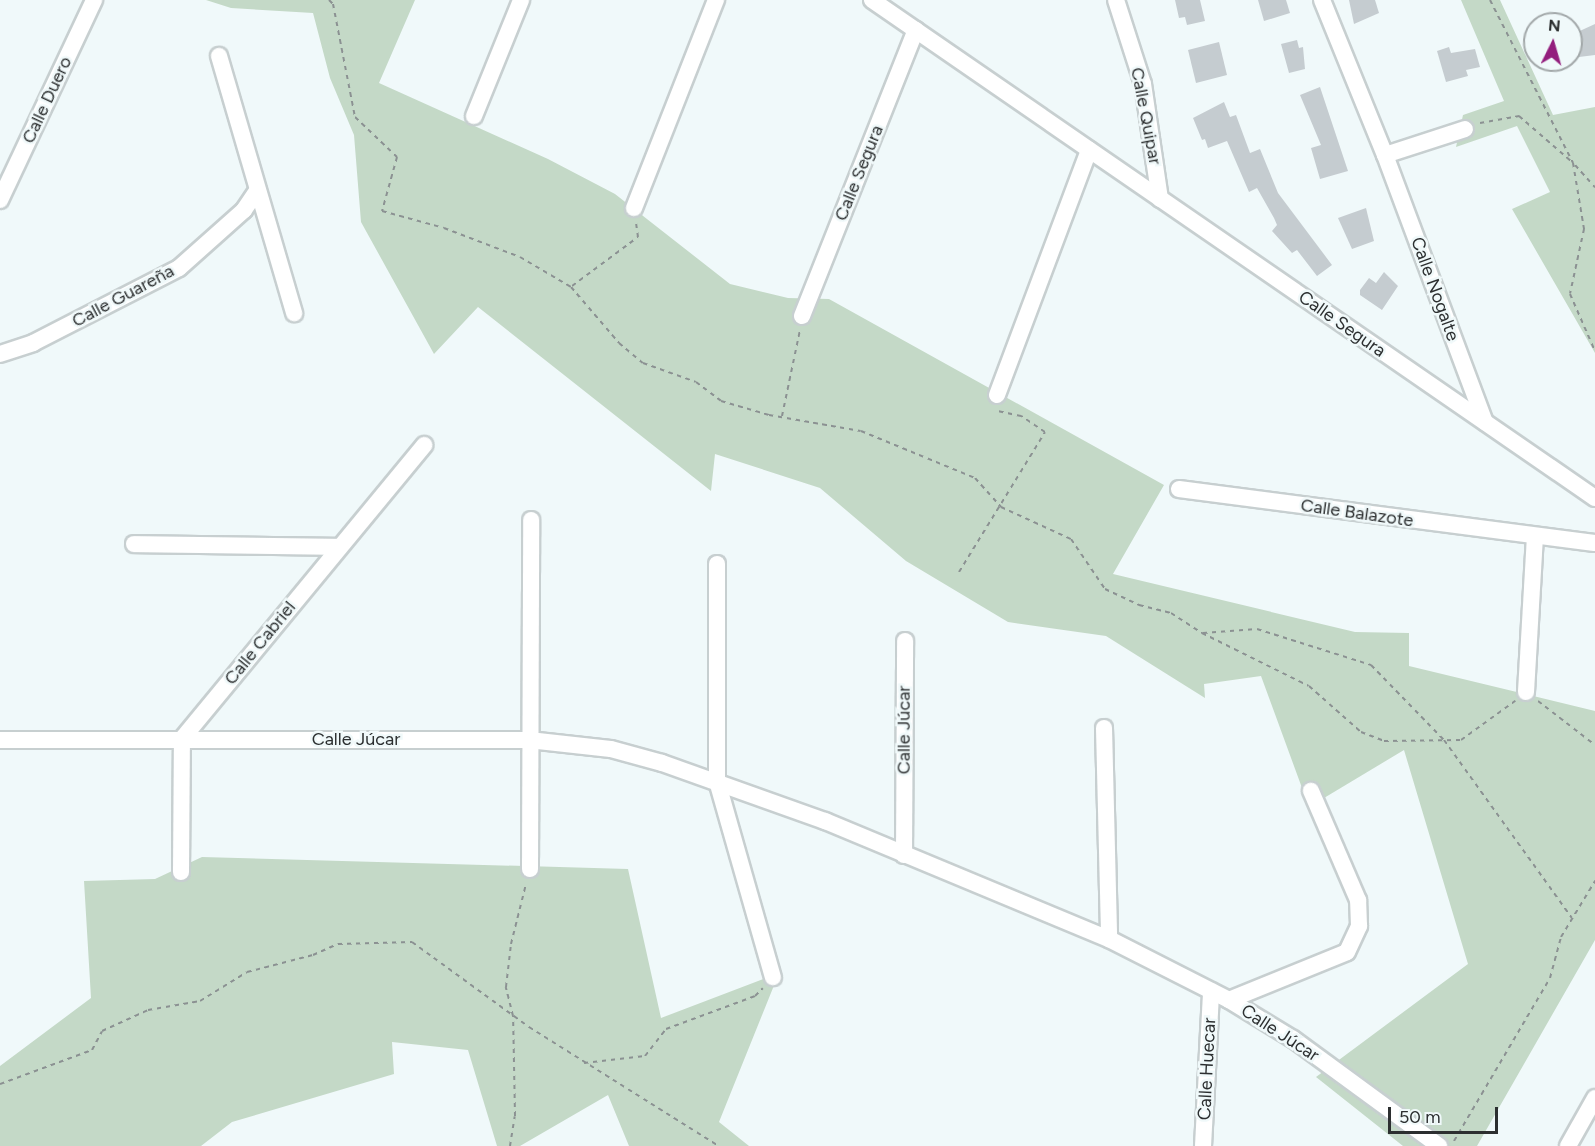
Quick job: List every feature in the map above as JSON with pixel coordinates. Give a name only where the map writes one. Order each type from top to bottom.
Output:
[{"type":"street","name":"Calle Duero","points":[[0,200],[94,0]]},
{"type":"street","points":[[474,116],[521,0]]},
{"type":"street","points":[[634,208],[716,0]]},
{"type":"street","name":"Calle Segura","points":[[872,0],[1595,498]]},
{"type":"street","name":"Calle Quipar","points":[[1116,0],[1143,84],[1160,199]]},
{"type":"street","name":"Calle Nogalte","points":[[1322,0],[1385,155],[1485,422]]},
{"type":"street","name":"Calle Segura","points":[[802,316],[916,30]]},
{"type":"street","points":[[219,56],[294,313]]},
{"type":"street","points":[[1385,155],[1465,129]]},
{"type":"street","points":[[997,395],[1089,150]]},
{"type":"street","name":"Calle Guareña","points":[[0,354],[33,343],[179,268],[244,210],[257,191]]},
{"type":"street","name":"Calle Cabriel","points":[[182,739],[424,445]]},
{"type":"street","name":"Calle Balazote","points":[[1179,489],[1535,538],[1595,543]]},
{"type":"street","points":[[530,869],[531,520]]},
{"type":"street","points":[[1526,692],[1535,538]]},
{"type":"street","points":[[134,544],[339,547]]},
{"type":"street","points":[[717,564],[717,781],[773,977]]},
{"type":"street","name":"Calle Júcar","points":[[904,855],[905,641]]},
{"type":"street","points":[[1104,728],[1109,939]]},
{"type":"street","points":[[180,872],[182,739]]},
{"type":"street","name":"Calle Júcar","points":[[0,740],[529,740],[610,749],[717,781],[1109,939],[1229,1000],[1293,1039],[1439,1146]]},
{"type":"street","points":[[1229,1000],[1347,952],[1359,926],[1358,900],[1311,791]]},
{"type":"street","name":"Calle Huecar","points":[[1203,1146],[1211,991]]},
{"type":"street","points":[[1568,1146],[1595,1098]]},
{"type":"path","points":[[329,0],[333,4],[355,117],[397,157],[382,211],[475,238],[520,257],[572,287],[619,343],[643,363],[696,382],[721,402],[782,417],[861,431],[975,478],[1001,507],[1071,539],[1105,589],[1139,605],[1171,613],[1202,633],[1309,686],[1361,732],[1384,741],[1461,740],[1526,692],[1595,745]]},
{"type":"path","points":[[1490,0],[1573,163],[1584,229],[1570,294],[1595,351]]},
{"type":"path","points":[[1465,129],[1491,118],[1519,116],[1573,163],[1595,187]]},
{"type":"path","points":[[572,287],[638,237],[634,208]]},
{"type":"path","points":[[782,417],[802,316]]},
{"type":"path","points":[[959,572],[1001,507],[1030,451],[1045,432],[1021,416],[988,408],[997,395]]},
{"type":"path","points":[[1202,633],[1257,629],[1371,665],[1444,740],[1572,918]]},
{"type":"path","points":[[510,1146],[515,1116],[513,1016],[506,987],[509,955],[530,869]]},
{"type":"path","points":[[1451,1146],[1550,978],[1561,938],[1595,881]]},
{"type":"path","points":[[0,1084],[92,1050],[102,1031],[148,1010],[200,1001],[247,972],[313,955],[338,944],[412,942],[513,1016],[584,1063],[719,1146]]},
{"type":"path","points":[[584,1063],[645,1056],[666,1029],[755,996],[773,977]]},
{"type":"green space","points":[[206,0],[415,0],[379,83],[548,159],[615,194],[730,284],[788,298],[829,299],[1164,485],[1113,574],[1355,632],[1409,633],[1409,666],[1595,711],[1595,940],[1477,1146],[1403,1146],[1316,1077],[1468,964],[1404,750],[1309,807],[1261,676],[1204,684],[1205,698],[1106,636],[1008,622],[906,561],[820,488],[715,454],[711,491],[478,307],[434,354],[361,222],[354,135],[330,78],[313,13],[231,8]]},
{"type":"green space","points":[[1461,0],[1500,0],[1523,50],[1523,72],[1533,72],[1553,115],[1595,107],[1595,353],[1512,209],[1550,192],[1517,126],[1456,147],[1463,115],[1504,101]]},
{"type":"green space","points":[[202,857],[628,869],[661,1018],[779,973],[719,1122],[749,1146],[629,1146],[608,1095],[520,1146],[497,1146],[468,1050],[392,1042],[394,1074],[232,1122],[201,1146],[0,1146],[0,1066],[91,998],[84,881],[155,879]]},
{"type":"building","points":[[1175,0],[1200,0],[1205,21],[1187,25],[1185,17],[1179,18]]},
{"type":"building","points":[[1258,0],[1286,0],[1290,13],[1264,21]]},
{"type":"building","points":[[1349,0],[1375,0],[1379,13],[1354,24]]},
{"type":"building","points":[[1595,24],[1595,55],[1583,56],[1583,30]]},
{"type":"building","points":[[1297,40],[1299,48],[1303,47],[1305,69],[1289,73],[1281,44]]},
{"type":"building","points":[[1219,42],[1227,75],[1196,83],[1188,50]]},
{"type":"building","points":[[1449,47],[1451,53],[1475,49],[1480,67],[1466,70],[1468,76],[1446,82],[1437,51]]},
{"type":"building","points":[[1320,87],[1348,171],[1320,179],[1311,148],[1321,145],[1300,95]]},
{"type":"building","points":[[1224,102],[1230,117],[1236,115],[1250,153],[1260,149],[1278,193],[1332,265],[1317,276],[1297,250],[1292,253],[1272,231],[1277,225],[1274,218],[1257,188],[1249,192],[1227,141],[1208,148],[1205,139],[1202,140],[1193,118]]},
{"type":"building","points":[[1366,208],[1374,241],[1352,249],[1338,218]]},
{"type":"building","points":[[1384,272],[1398,286],[1382,310],[1360,295],[1360,290],[1369,278],[1376,283]]}]
